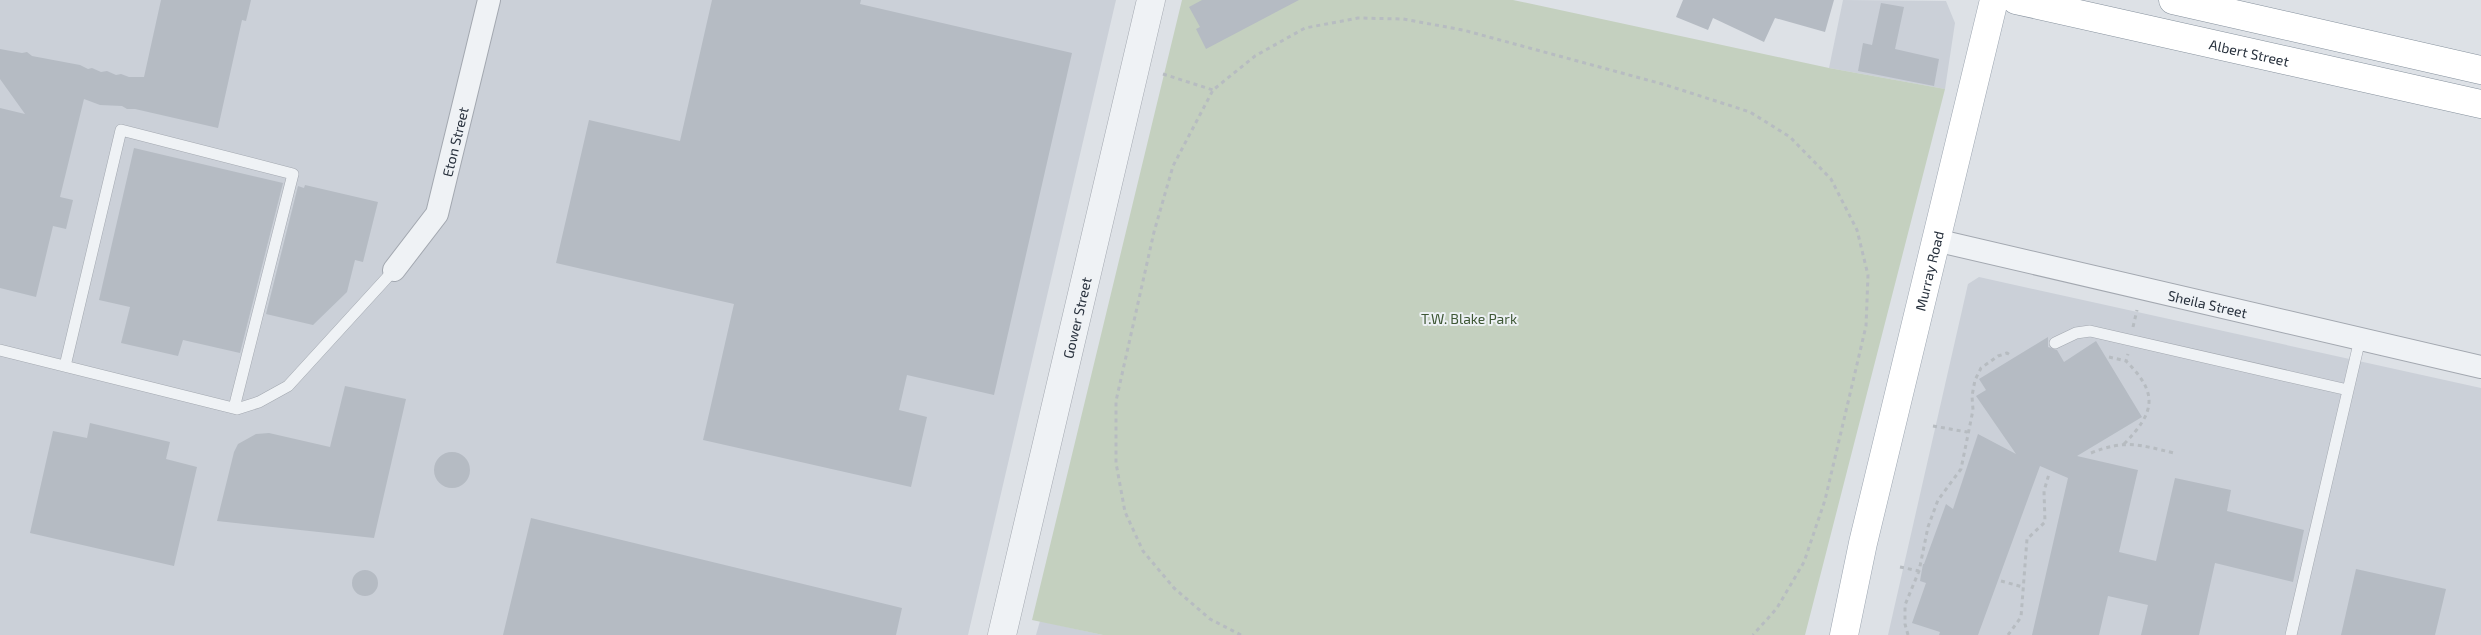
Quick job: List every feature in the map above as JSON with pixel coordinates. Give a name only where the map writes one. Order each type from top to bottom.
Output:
[{"type":"main road","name":"Murray Road","points":[[1844,635],[1863,543],[1994,0]]},
{"type":"main road","name":"Albert Street","points":[[2016,0],[2481,104]]},
{"type":"main road","points":[[2173,0],[2481,70]]},
{"type":"main road","points":[[2352,75],[2360,43]]},
{"type":"main road","name":"Murray Road","points":[[1837,635],[1863,543]]},
{"type":"street","name":"Eton Street","points":[[394,270],[437,214],[489,0]]},
{"type":"street","name":"Gower Street","points":[[1002,635],[1151,0]]},
{"type":"street","name":"Sheila Street","points":[[1935,240],[2481,367]]},
{"type":"lane","points":[[65,366],[121,130],[293,174],[234,408]]},
{"type":"lane","points":[[0,350],[234,408],[259,402],[288,386],[394,270]]},
{"type":"lane","points":[[2055,343],[2076,333],[2090,331],[2348,390]]},
{"type":"lane","points":[[2291,635],[2360,339]]},
{"type":"path","points":[[1241,635],[1210,619],[1174,588],[1143,551],[1125,512],[1116,463],[1116,402],[1154,232],[1173,166],[1213,90],[1255,56],[1305,28],[1358,18],[1403,19],[1463,30],[1666,85],[1750,112],[1790,138],[1831,179],[1856,230],[1868,275],[1866,326],[1825,500],[1804,562],[1777,608],[1753,635]]},
{"type":"path","points":[[1163,74],[1213,90]]},
{"type":"path","points":[[2132,332],[2137,310]]},
{"type":"path","points":[[2126,361],[2129,346]]},
{"type":"path","points":[[1908,635],[1905,624],[1905,605],[1919,571],[1926,536],[1938,500],[1962,469],[1967,432],[1973,410],[1972,396],[1975,380],[1981,368],[1998,356],[2007,353],[2012,356]]},
{"type":"path","points":[[2109,357],[2126,361],[2148,388],[2150,402],[2148,415],[2138,430],[2124,444]]},
{"type":"path","points":[[1933,426],[1967,432]]},
{"type":"path","points":[[2091,453],[2110,446],[2124,444],[2174,453]]},
{"type":"path","points":[[2008,635],[2021,617],[2027,539],[2045,522],[2044,491],[2049,474]]},
{"type":"path","points":[[1900,567],[1919,571]]},
{"type":"path","points":[[2001,581],[2023,587]]},
{"type":"shaded area","points":[[0,0],[1116,0],[968,635],[0,635]]},
{"type":"shaded area","points":[[1843,0],[1946,1],[1955,23],[1945,89],[1829,68]]},
{"type":"shaded area","points":[[1979,277],[2481,388],[2481,635],[1888,635],[1968,284]]},
{"type":"shaded area","points":[[1040,621],[1103,635],[1036,635]]},
{"type":"green space","name":"T.W. Blake Park","points":[[1182,0],[1513,0],[1829,68],[1945,89],[1805,635],[1103,635],[1032,620]]},
{"type":"building","points":[[161,0],[251,0],[246,21],[242,20],[218,128],[135,109],[127,109],[122,106],[100,105],[84,99],[60,197],[73,200],[66,229],[53,226],[36,297],[0,288],[0,108],[25,114],[0,79],[0,49],[22,53],[27,52],[32,56],[80,65],[101,72],[107,71],[116,75],[144,77]]},
{"type":"building","points":[[712,0],[861,0],[860,4],[1072,53],[994,395],[907,375],[899,410],[927,417],[911,487],[703,440],[734,304],[556,263],[589,120],[680,141]]},
{"type":"building","points":[[1202,0],[1299,0],[1206,49],[1196,29],[1200,27],[1189,7]]},
{"type":"building","points":[[1683,0],[1834,0],[1825,32],[1775,18],[1764,42],[1713,18],[1708,30],[1676,17]]},
{"type":"building","points":[[1881,3],[1904,7],[1895,49],[1939,59],[1934,86],[1858,71],[1863,43],[1872,45]]},
{"type":"building","points":[[134,148],[283,183],[240,353],[183,340],[178,356],[121,343],[130,307],[99,300]]},
{"type":"building","points":[[305,185],[378,202],[363,262],[355,260],[347,292],[313,325],[266,314],[298,186],[304,188]]},
{"type":"building","points":[[2048,337],[2048,347],[2057,350],[2064,362],[2096,341],[2142,417],[2077,456],[2138,470],[2119,552],[2156,561],[2175,478],[2231,490],[2227,511],[2304,530],[2293,582],[2215,563],[2199,635],[2141,635],[2148,605],[2108,596],[2099,635],[2032,635],[2068,478],[2040,466],[1978,635],[1939,635],[1940,632],[1912,623],[1926,583],[1920,581],[1923,564],[1946,504],[1953,509],[1978,434],[2016,454],[1976,396],[1986,390],[1979,379]]},
{"type":"building","points":[[345,386],[406,399],[374,538],[217,521],[234,452],[238,444],[256,434],[269,433],[330,447]]},
{"type":"building","points":[[90,423],[170,442],[166,459],[197,467],[174,566],[30,533],[53,431],[87,438]]},
{"type":"building","points":[[452,452],[459,453],[465,457],[469,463],[469,477],[465,483],[459,487],[452,488],[445,487],[439,483],[435,477],[434,470],[435,463],[439,457],[445,453]]},
{"type":"building","points":[[531,518],[902,608],[896,635],[503,635]]},
{"type":"building","points":[[2356,569],[2446,589],[2435,635],[2341,635]]},
{"type":"building","points":[[365,570],[375,573],[378,583],[375,593],[365,596],[355,593],[352,583],[355,573]]}]
